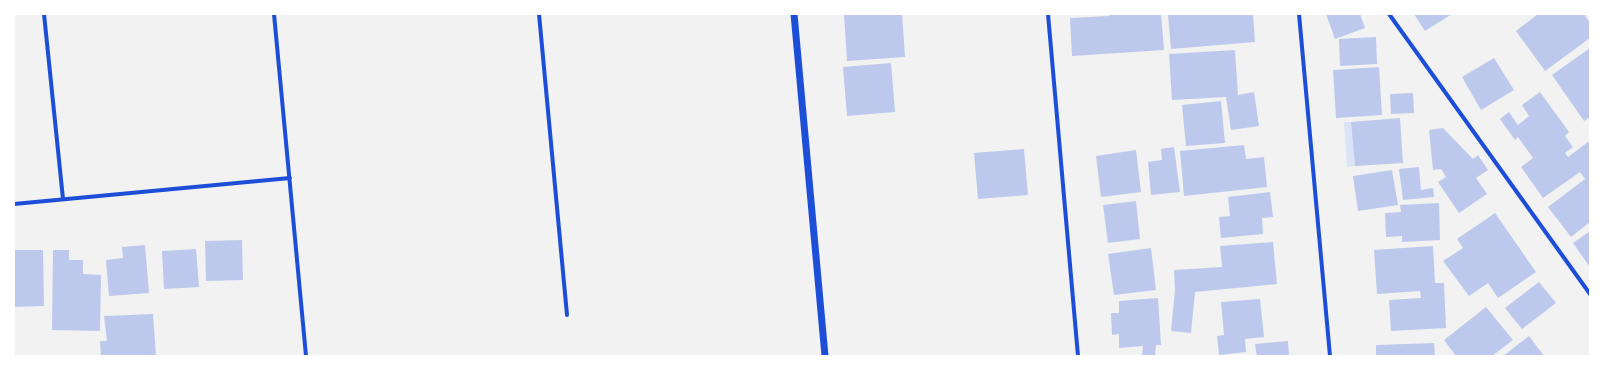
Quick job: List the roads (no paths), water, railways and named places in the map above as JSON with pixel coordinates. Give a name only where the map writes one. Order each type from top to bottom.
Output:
[{"type":"street","points":[[44,14],[63,199]]},
{"type":"street","points":[[274,14],[306,356]]},
{"type":"street","points":[[539,14],[567,315]]},
{"type":"street","points":[[794,14],[825,356]]},
{"type":"street","points":[[1048,14],[1078,356]]},
{"type":"street","points":[[1299,14],[1330,356]]},
{"type":"street","points":[[1389,14],[1590,294]]},
{"type":"street","points":[[14,204],[290,178]]}]
